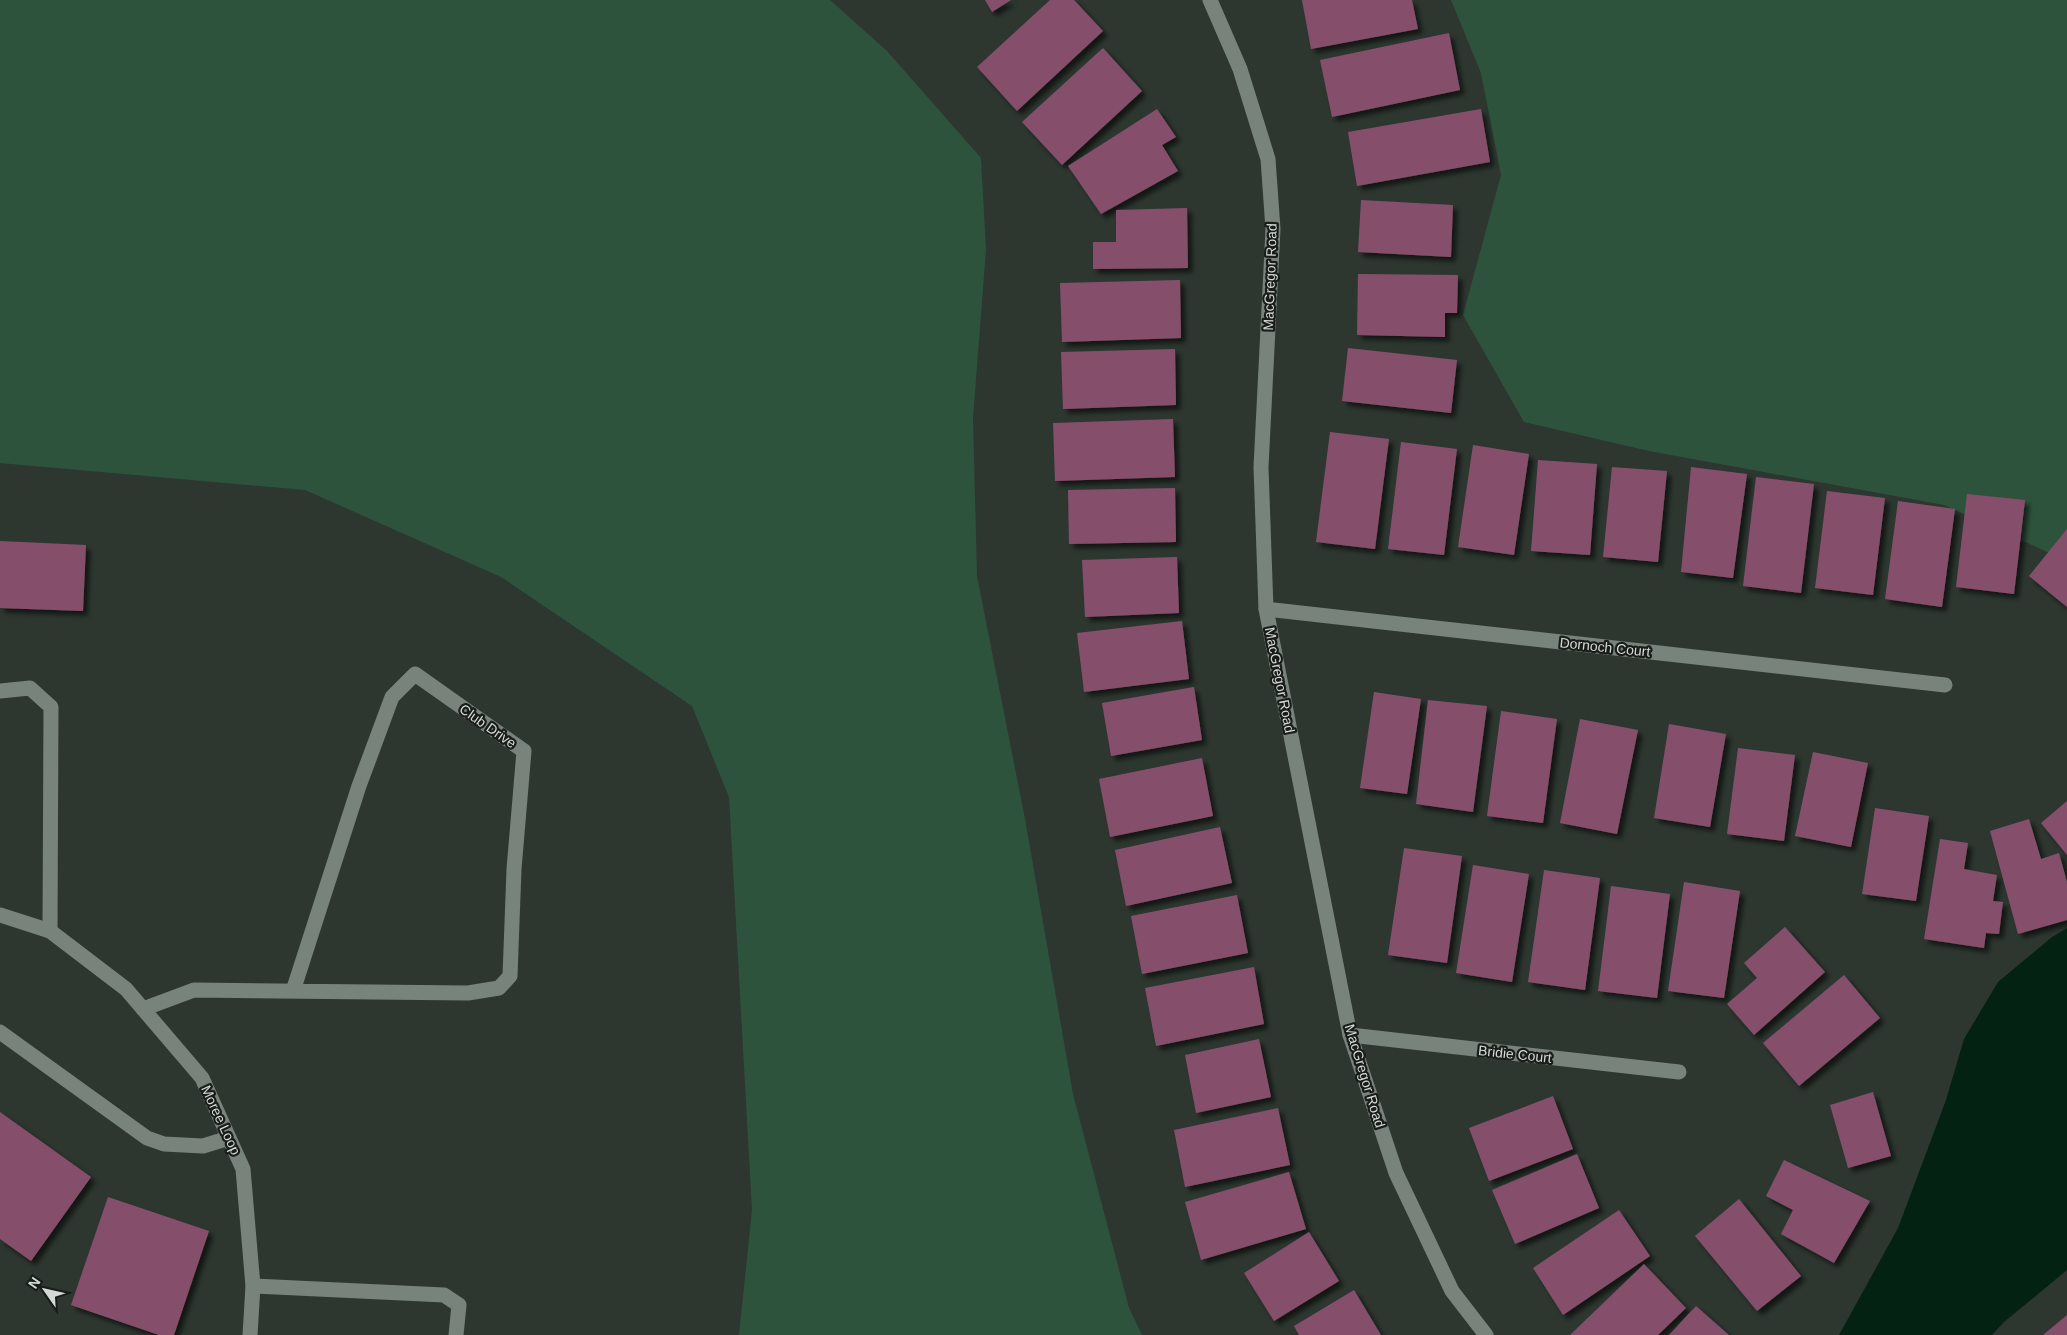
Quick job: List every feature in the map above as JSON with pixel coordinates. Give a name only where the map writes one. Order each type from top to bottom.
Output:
[{"type":"street","name":"MacGregor Road","points":[[1210,0],[1240,69],[1268,158],[1273,229],[1261,467],[1266,609],[1350,1036],[1396,1174],[1452,1291],[1486,1335]]},
{"type":"street","name":"Dornoch Court","points":[[1266,609],[1945,685]]},
{"type":"street","name":"Club Drive","points":[[143,1009],[194,990],[293,991],[468,992],[499,988],[510,976],[514,870],[524,751],[415,674],[392,697],[359,786],[293,991]]},
{"type":"street","points":[[0,691],[30,688],[51,707],[50,931]]},
{"type":"street","name":"Moree Loop","points":[[0,915],[50,931],[126,989],[202,1078],[244,1169],[253,1286],[250,1335]]},
{"type":"street","points":[[0,1032],[147,1138],[164,1144],[203,1146],[229,1138]]},
{"type":"street","name":"Bridie Court","points":[[1350,1036],[1679,1072]]},
{"type":"street","points":[[253,1286],[444,1295],[458,1305],[456,1335]]},
{"type":"shaded area","points":[[0,0],[830,0],[887,51],[981,158],[986,250],[973,418],[977,576],[1025,819],[1073,1094],[1129,1308],[1142,1335],[739,1335],[752,1210],[729,797],[692,706],[501,577],[305,490],[0,463]]},
{"type":"shaded area","points":[[1451,0],[2067,0],[2067,561],[1944,505],[1649,451],[1524,422],[1463,315],[1501,175],[1481,73]]},
{"type":"shaded area","points":[[2067,928],[2067,1270],[2004,1322],[1992,1335],[1839,1335],[1898,1228],[1946,1100],[1964,1039],[1998,982],[2052,937]]},
{"type":"building","points":[[985,0],[1011,0],[992,12]]},
{"type":"building","points":[[1050,0],[1074,0],[1103,31],[1017,111],[977,67]]},
{"type":"building","points":[[1302,0],[1412,0],[1418,29],[1311,49]]},
{"type":"building","points":[[1449,33],[1460,90],[1332,117],[1320,60]]},
{"type":"building","points":[[1103,48],[1142,91],[1062,165],[1022,122]]},
{"type":"building","points":[[1157,109],[1176,137],[1162,145],[1178,171],[1101,214],[1068,166]]},
{"type":"building","points":[[1481,109],[1490,162],[1357,186],[1348,132]]},
{"type":"building","points":[[1361,200],[1453,205],[1451,257],[1358,252]]},
{"type":"building","points":[[1187,208],[1188,268],[1093,269],[1093,242],[1116,242],[1116,210]]},
{"type":"building","points":[[1358,274],[1458,275],[1457,313],[1445,313],[1445,337],[1357,335]]},
{"type":"building","points":[[1180,280],[1181,338],[1062,342],[1060,283]]},
{"type":"building","points":[[1348,348],[1457,360],[1451,413],[1342,401]]},
{"type":"building","points":[[1175,349],[1176,405],[1063,409],[1061,352]]},
{"type":"building","points":[[1173,419],[1175,477],[1055,481],[1053,423]]},
{"type":"building","points":[[1330,432],[1389,439],[1375,549],[1316,542]]},
{"type":"building","points":[[1401,442],[1457,449],[1444,555],[1388,549]]},
{"type":"building","points":[[1473,445],[1529,454],[1514,555],[1458,547]]},
{"type":"building","points":[[1538,460],[1597,464],[1590,555],[1531,551]]},
{"type":"building","points":[[1612,467],[1667,471],[1658,562],[1603,557]]},
{"type":"building","points":[[1691,467],[1747,474],[1733,578],[1681,572]]},
{"type":"building","points":[[1756,477],[1814,484],[1801,593],[1743,586]]},
{"type":"building","points":[[1175,488],[1176,542],[1069,544],[1068,490]]},
{"type":"building","points":[[1827,491],[1885,498],[1873,595],[1815,588]]},
{"type":"building","points":[[1967,494],[2025,500],[2014,594],[1956,587]]},
{"type":"building","points":[[1898,501],[1955,509],[1942,607],[1885,599]]},
{"type":"building","points":[[2067,529],[2067,607],[2029,576]]},
{"type":"building","points":[[0,541],[86,545],[83,611],[0,608]]},
{"type":"building","points":[[1177,557],[1179,613],[1085,617],[1082,560]]},
{"type":"building","points":[[1182,621],[1189,679],[1084,692],[1077,633]]},
{"type":"building","points":[[1194,687],[1202,740],[1111,756],[1102,703]]},
{"type":"building","points":[[1374,692],[1421,699],[1407,794],[1360,788]]},
{"type":"building","points":[[1428,700],[1487,706],[1473,812],[1416,804]]},
{"type":"building","points":[[1501,711],[1557,719],[1543,823],[1487,816]]},
{"type":"building","points":[[1580,719],[1638,730],[1617,834],[1560,823]]},
{"type":"building","points":[[1669,724],[1726,734],[1710,827],[1654,818]]},
{"type":"building","points":[[1738,748],[1795,755],[1784,841],[1727,834]]},
{"type":"building","points":[[1813,752],[1868,763],[1851,847],[1795,836]]},
{"type":"building","points":[[1202,758],[1213,816],[1110,837],[1099,779]]},
{"type":"building","points":[[2067,801],[2067,855],[2041,823]]},
{"type":"building","points":[[1875,808],[1929,816],[1916,901],[1862,894]]},
{"type":"building","points":[[2029,819],[2041,859],[2059,853],[2067,882],[2067,920],[2018,934],[1990,831]]},
{"type":"building","points":[[1220,827],[1232,883],[1126,906],[1115,850]]},
{"type":"building","points":[[1940,839],[1968,843],[1964,869],[1997,875],[1993,901],[2003,902],[1999,934],[1986,933],[1984,948],[1924,939]]},
{"type":"building","points":[[1404,848],[1462,856],[1447,963],[1388,955]]},
{"type":"building","points":[[1473,865],[1529,874],[1512,982],[1456,973]]},
{"type":"building","points":[[1544,870],[1600,878],[1585,990],[1528,982]]},
{"type":"building","points":[[1684,882],[1740,891],[1724,998],[1668,991]]},
{"type":"building","points":[[1611,886],[1670,894],[1657,998],[1598,991]]},
{"type":"building","points":[[1237,895],[1248,953],[1142,974],[1131,916]]},
{"type":"building","points":[[1785,927],[1825,972],[1754,1035],[1727,1004],[1757,978],[1744,963]]},
{"type":"building","points":[[1254,967],[1264,1024],[1156,1046],[1145,988]]},
{"type":"building","points":[[1844,975],[1880,1018],[1799,1086],[1763,1043]]},
{"type":"building","points":[[1259,1039],[1271,1097],[1196,1113],[1185,1055]]},
{"type":"building","points":[[1873,1092],[1891,1156],[1848,1168],[1830,1105]]},
{"type":"building","points":[[1553,1096],[1573,1149],[1489,1181],[1469,1128]]},
{"type":"building","points":[[1278,1108],[1290,1165],[1185,1187],[1174,1130]]},
{"type":"building","points":[[0,1112],[91,1177],[31,1261],[0,1239]]},
{"type":"building","points":[[1577,1154],[1599,1208],[1515,1244],[1492,1190]]},
{"type":"building","points":[[1784,1160],[1870,1201],[1834,1263],[1781,1234],[1793,1210],[1766,1196]]},
{"type":"building","points":[[1289,1172],[1306,1229],[1201,1260],[1185,1202]]},
{"type":"building","points":[[108,1197],[209,1231],[174,1335],[159,1335],[71,1305]]},
{"type":"building","points":[[1739,1199],[1801,1276],[1757,1311],[1695,1236]]},
{"type":"building","points":[[1619,1210],[1650,1256],[1563,1315],[1533,1268]]},
{"type":"building","points":[[1309,1232],[1339,1281],[1274,1321],[1244,1273]]},
{"type":"building","points":[[1644,1264],[1686,1308],[1658,1335],[1570,1335]]},
{"type":"building","points":[[1354,1290],[1381,1335],[1299,1335],[1294,1326]]},
{"type":"building","points":[[1696,1306],[1729,1335],[1669,1335]]},
{"type":"building","points":[[2067,1315],[2067,1335],[2043,1335]]}]
